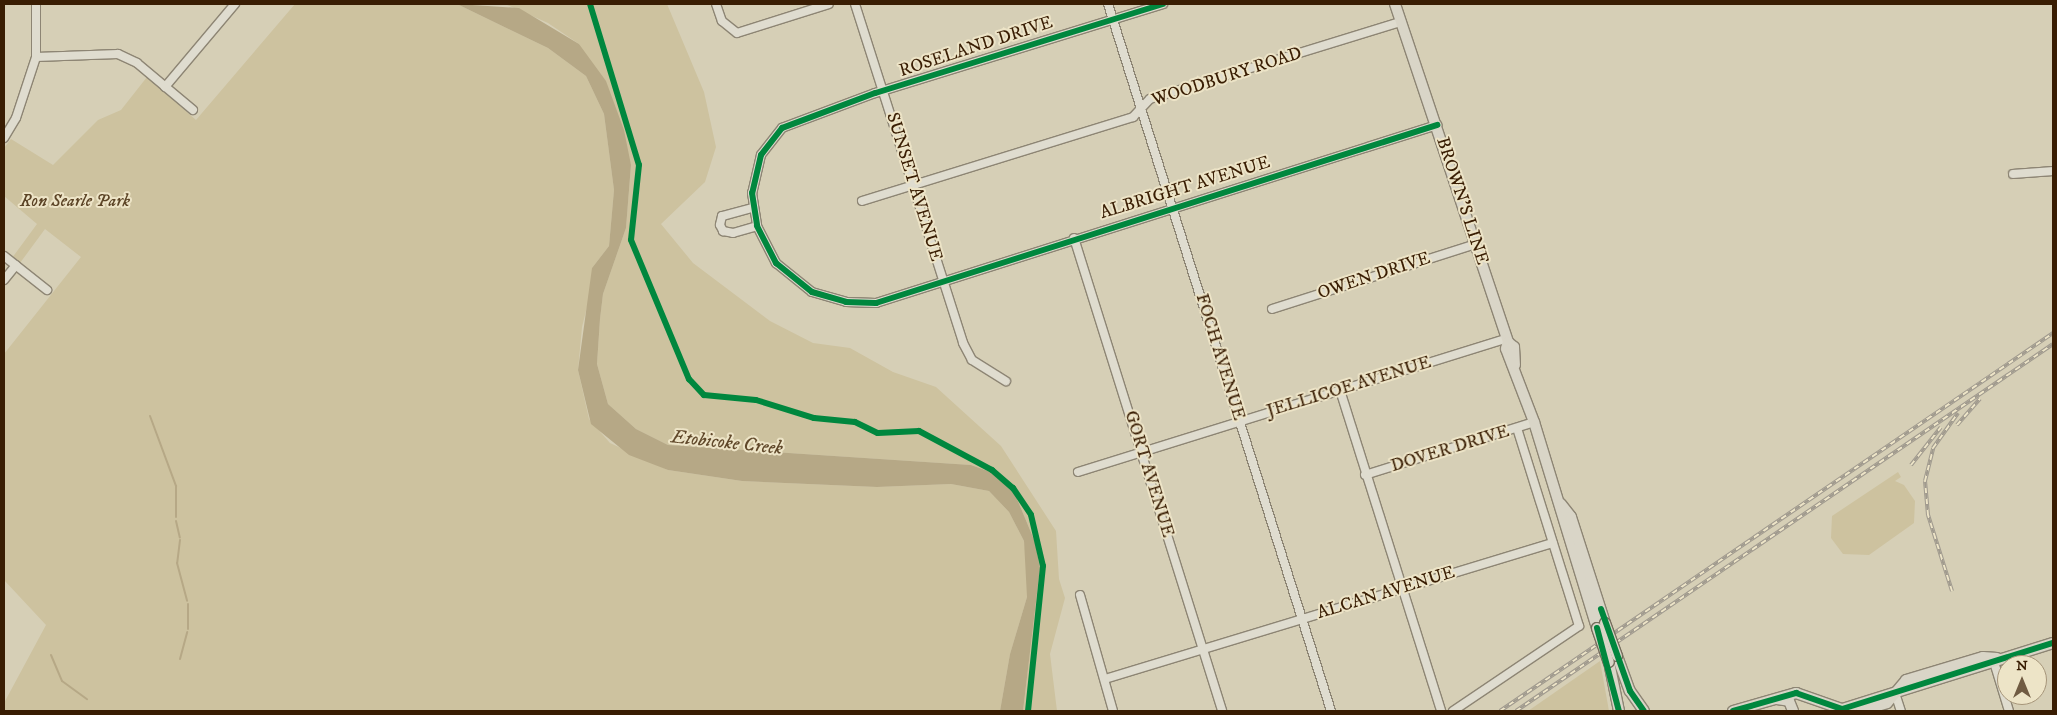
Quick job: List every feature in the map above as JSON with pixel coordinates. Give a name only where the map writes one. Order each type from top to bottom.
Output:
[{"type":"main road","name":"BROWN'S LINE","points":[[1396,4],[1507,340],[1506,349],[1515,364],[1560,504],[1571,517],[1601,626],[1613,659],[1630,691],[1644,711]]},
{"type":"main road","points":[[2015,655],[2053,643]]},
{"type":"main road","points":[[1861,711],[1887,703],[1906,680],[1983,657],[1997,660]]},
{"type":"main road","name":"BROWN'S LINE","points":[[1613,659],[1619,711]]},
{"type":"main road","points":[[1732,711],[1769,700],[1802,694],[1839,710],[1895,693]]},
{"type":"main road","points":[[1769,700],[1789,700],[1793,711]]},
{"type":"street","points":[[4,138],[16,118],[36,57],[36,4]]},
{"type":"street","points":[[165,87],[234,4]]},
{"type":"street","points":[[716,4],[722,21],[737,33],[829,4]]},
{"type":"street","name":"SUNSET AVENUE","points":[[855,4],[968,353],[1006,381]]},
{"type":"street","name":"FOCH AVENUE","points":[[1108,4],[1174,208],[1331,711]]},
{"type":"street","name":"ROSELAND DRIVE","points":[[752,208],[758,161],[782,128],[884,91],[1163,4]]},
{"type":"street","name":"WOODBURY ROAD","points":[[862,201],[1133,117],[1150,100],[1401,22]]},
{"type":"street","points":[[36,57],[118,54],[194,110]]},
{"type":"street","name":"ALBRIGHT AVENUE","points":[[752,208],[757,226],[776,262],[812,292],[828,298],[876,303],[1074,238],[1437,126]]},
{"type":"street","points":[[2013,174],[2053,171]]},
{"type":"street","points":[[752,208],[722,216],[720,225],[723,231],[734,233],[757,226]]},
{"type":"street","name":"GORT AVENUE","points":[[1074,238],[1222,711]]},
{"type":"street","name":"OWEN DRIVE","points":[[1272,309],[1476,244]]},
{"type":"street","points":[[4,256],[47,290]]},
{"type":"street","points":[[4,280],[16,265]]},
{"type":"street","name":"JELLICOE AVENUE","points":[[1078,472],[1507,340]]},
{"type":"street","points":[[1340,390],[1365,475],[1441,711]]},
{"type":"street","name":"DOVER DRIVE","points":[[1365,475],[1534,422]]},
{"type":"street","points":[[1452,711],[1578,628],[1516,428]]},
{"type":"street","name":"ALCAN AVENUE","points":[[1105,679],[1553,543]]},
{"type":"street","points":[[1080,594],[1113,711]]},
{"type":"street","points":[[1895,693],[1901,711]]},
{"type":"green space","name":"Ron Searle Park","points":[[295,4],[457,4],[548,48],[586,76],[604,114],[614,190],[609,246],[592,268],[593,283],[582,327],[578,370],[589,419],[610,443],[668,470],[742,481],[877,487],[951,484],[989,491],[1009,512],[1024,541],[1028,571],[1027,597],[1010,654],[1000,711],[4,711],[4,703],[46,625],[4,580],[4,354],[81,257],[45,229],[20,263],[12,258],[37,224],[4,196],[4,148],[11,139],[53,165],[98,120],[121,110],[147,77],[196,120]]},
{"type":"green space","points":[[505,4],[667,4],[704,92],[716,147],[705,182],[661,224],[693,263],[770,321],[813,343],[850,348],[893,372],[936,387],[1001,446],[1056,531],[1059,579],[1065,598],[1050,654],[1057,711],[1023,711],[1040,568],[1035,542],[1015,494],[991,472],[971,465],[668,445],[636,429],[608,404],[597,364],[600,319],[603,294],[626,228],[631,165],[579,44],[548,23]]},
{"type":"green space","points":[[1898,472],[1901,477],[1895,481],[1904,485],[1915,501],[1914,523],[1869,555],[1843,554],[1831,538],[1832,516]]},
{"type":"green space","points":[[1600,661],[1609,711],[1528,711]]},
{"type":"shaded area","name":"Etobicoke Creek","points":[[457,4],[519,8],[579,44],[606,81],[624,130],[631,165],[626,228],[603,294],[600,319],[597,364],[608,404],[636,429],[668,445],[971,465],[991,472],[1015,494],[1035,542],[1040,568],[1023,711],[1000,711],[1010,654],[1027,597],[1024,541],[1009,512],[989,491],[951,484],[877,487],[742,481],[668,470],[629,455],[591,424],[578,370],[592,268],[609,246],[614,190],[604,114],[586,76],[548,48]]},
{"type":"waterway","points":[[150,416],[176,486],[176,517]]},
{"type":"waterway","points":[[176,521],[180,538]]},
{"type":"waterway","points":[[180,540],[177,563],[187,601]]},
{"type":"waterway","points":[[188,604],[188,629]]},
{"type":"waterway","points":[[180,659],[187,632]]},
{"type":"waterway","points":[[51,655],[62,681],[87,699]]},
{"type":"tram line","points":[[1830,711],[2053,642]]},
{"type":"railway","points":[[1500,711],[2053,333]]},
{"type":"railway","points":[[1516,711],[2053,344]]},
{"type":"railway","points":[[1957,425],[1980,399]]},
{"type":"railway","points":[[1952,591],[1928,515],[1925,481],[1933,448],[1958,413]]},
{"type":"railway","points":[[1911,465],[1941,427]]},
{"type":"cycle path","points":[[590,4],[639,165],[631,240],[689,379],[704,395],[756,400],[814,418],[855,422],[878,433],[919,431],[992,470],[1013,488],[1031,515],[1043,566],[1028,711]]},
{"type":"cycle path","points":[[1163,4],[875,93],[782,128],[761,155],[752,193],[757,226],[776,263],[812,292],[846,302],[876,303],[1437,125]]},
{"type":"cycle path","points":[[1601,609],[1630,691],[1644,711]]},
{"type":"cycle path","points":[[1597,628],[1619,711]]},
{"type":"cycle path","points":[[1733,711],[1796,693],[1842,709],[2053,643]]}]
